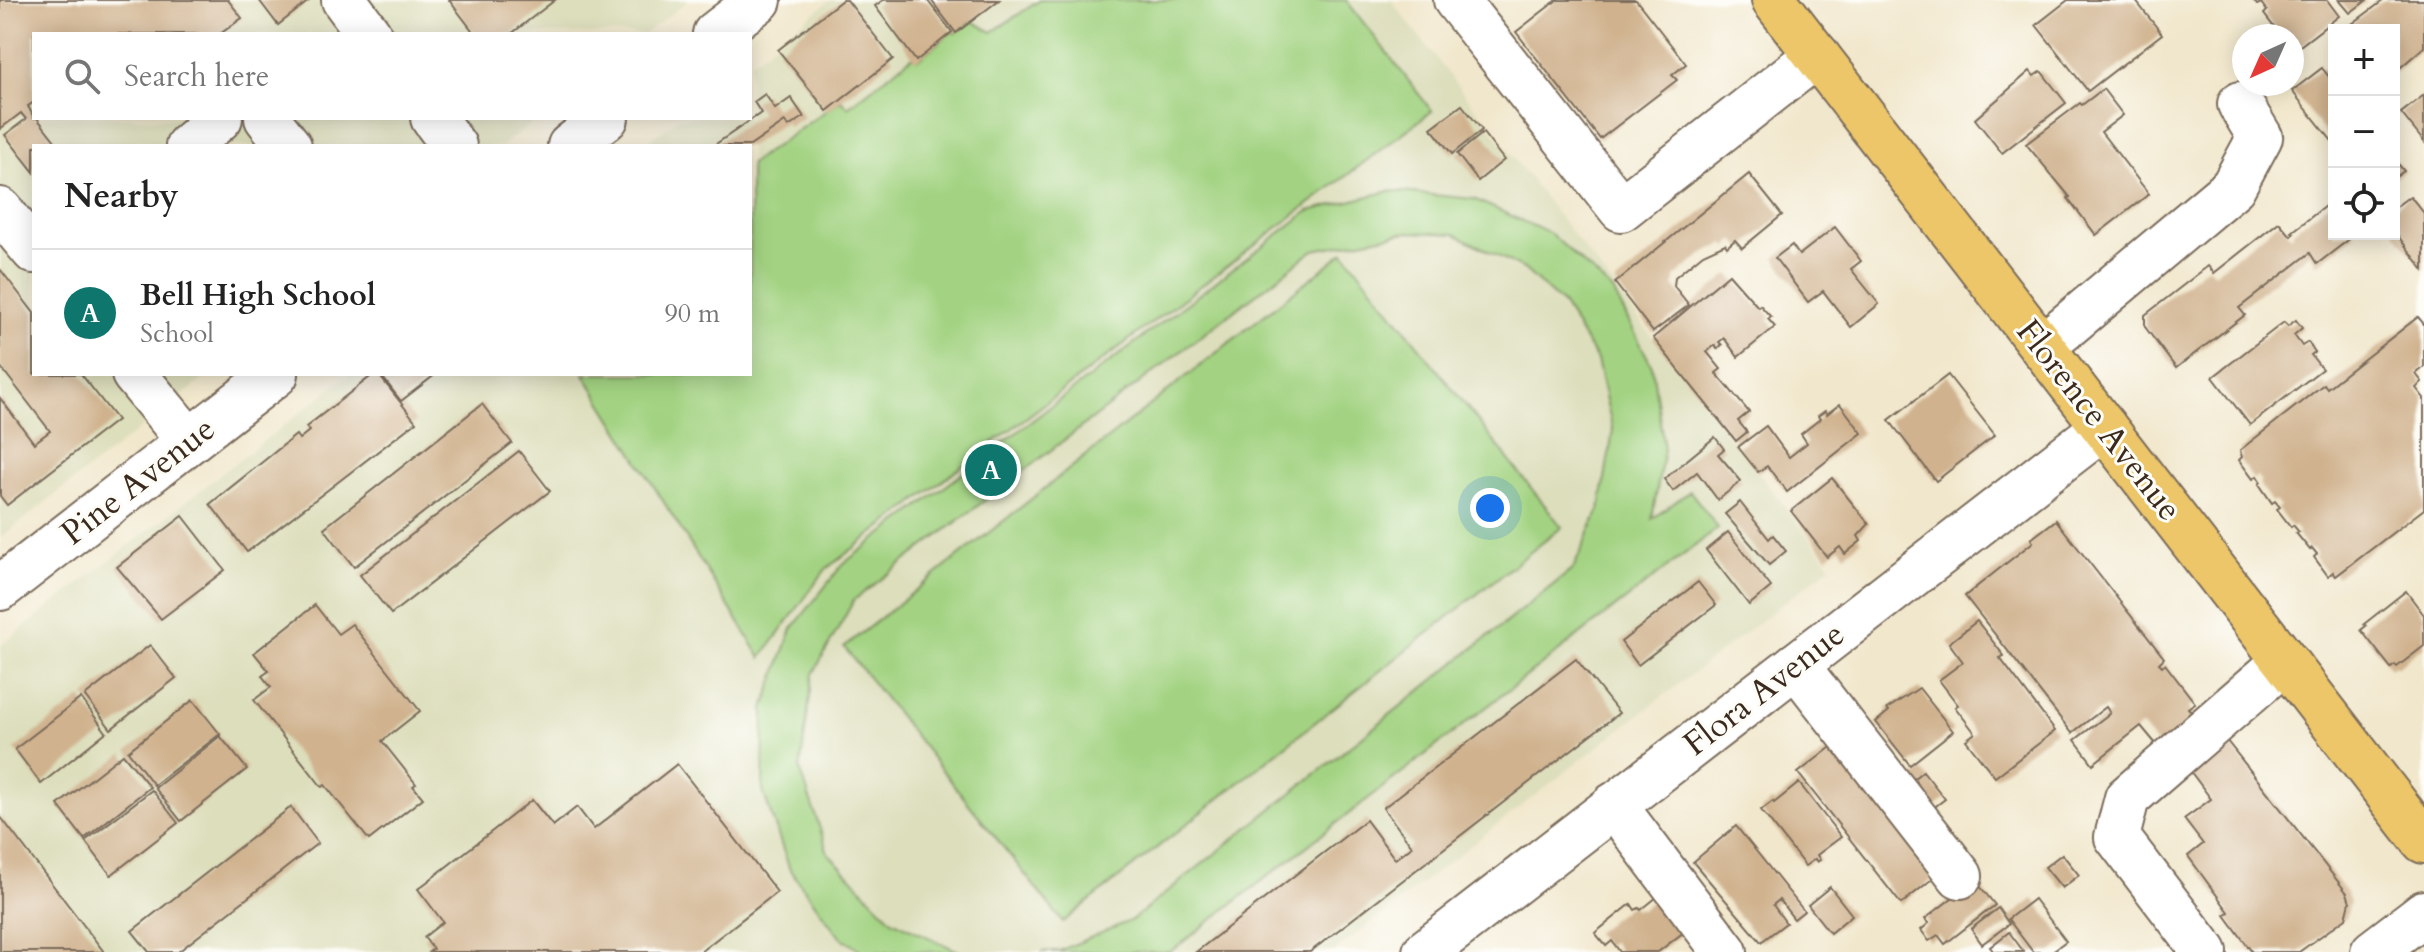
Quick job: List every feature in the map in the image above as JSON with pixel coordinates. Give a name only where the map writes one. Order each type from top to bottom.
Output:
[{"type":"main road","name":"Florence Avenue","points":[[1774,0],[2424,841]]},
{"type":"street","points":[[344,0],[368,32]]},
{"type":"street","points":[[718,32],[759,0]]},
{"type":"street","points":[[1456,0],[1621,209],[1817,55]]},
{"type":"street","points":[[2042,347],[2233,187],[2260,137],[2240,104]]},
{"type":"street","points":[[188,144],[217,120]]},
{"type":"street","points":[[269,120],[287,144]]},
{"type":"street","points":[[434,120],[452,144]]},
{"type":"street","points":[[573,144],[603,120]]},
{"type":"street","points":[[0,210],[32,249]]},
{"type":"street","points":[[136,376],[189,441]]},
{"type":"street","name":"Pine Avenue","points":[[0,588],[273,376]]},
{"type":"street","name":"Flora Avenue","points":[[1425,952],[2104,427]]},
{"type":"street","points":[[2205,952],[2117,837],[2127,798],[2285,661]]},
{"type":"street","points":[[1796,665],[1960,876]]},
{"type":"street","points":[[1614,805],[1725,952]]},
{"type":"street","points":[[2373,952],[2424,913]]},
{"type":"shaded area","points":[[0,0],[689,0],[648,32],[32,32],[32,120],[535,120],[505,144],[32,144],[32,376],[207,376],[0,538]]},
{"type":"shaded area","points":[[831,0],[1391,0],[1831,566],[1333,952],[0,952],[0,646],[347,376],[752,376],[752,144],[646,144],[676,120],[752,120],[752,61]]},
{"type":"green space","points":[[1040,0],[1346,0],[1432,111],[826,569],[761,658],[585,376],[752,376],[752,163],[841,100],[848,107],[913,56],[917,60],[952,32],[956,33],[972,21],[992,32]]},
{"type":"green space","points":[[1390,191],[1474,199],[1551,234],[1613,291],[1652,366],[1664,449],[1652,519],[1690,491],[1718,528],[1170,952],[1041,952],[1059,951],[1132,920],[1573,569],[1600,508],[1613,431],[1597,360],[1563,305],[1524,269],[1455,234],[1407,232],[1314,250],[854,600],[813,674],[800,769],[828,853],[892,920],[960,952],[863,952],[840,937],[790,870],[763,791],[764,708],[792,629],[843,564],[1309,211]]},
{"type":"green space","points":[[1344,252],[1562,527],[1063,922],[844,647]]},
{"type":"building","points":[[0,0],[228,0],[242,18],[223,32],[32,32],[32,103],[28,106],[32,120],[39,120],[55,141],[51,144],[32,144],[32,169],[5,135],[26,119],[21,113],[0,129]]},
{"type":"building","points":[[259,0],[310,0],[278,25]]},
{"type":"building","points":[[449,0],[555,0],[514,32],[473,32]]},
{"type":"building","points":[[842,0],[847,0],[893,59],[827,111],[778,50]]},
{"type":"building","points":[[883,0],[927,0],[952,32],[916,61],[875,6]]},
{"type":"building","points":[[931,0],[999,0],[956,33]]},
{"type":"building","points":[[1557,0],[1636,0],[1686,64],[1672,75],[1677,80],[1600,139],[1516,32]]},
{"type":"building","points":[[2068,0],[2135,0],[2162,34],[2088,91],[2036,25]]},
{"type":"building","points":[[2253,0],[2327,0],[2339,16],[2304,43],[2304,24],[2272,24],[2261,3],[2257,5]]},
{"type":"building","points":[[2339,0],[2367,0],[2350,13]]},
{"type":"building","points":[[2384,0],[2424,0],[2424,47],[2400,68],[2400,24],[2352,24]]},
{"type":"building","points":[[2322,68],[2328,76],[2328,136],[2296,96],[2304,96],[2304,82]]},
{"type":"building","points":[[2030,71],[2034,76],[2041,71],[2066,103],[2002,153],[1975,119]]},
{"type":"building","points":[[2103,89],[2123,115],[2101,132],[2149,194],[2096,235],[2070,197],[2026,144]]},
{"type":"building","points":[[765,94],[775,109],[791,98],[804,117],[788,127],[785,122],[752,145],[716,144],[761,113],[754,102]]},
{"type":"building","points":[[2424,95],[2424,142],[2401,113]]},
{"type":"building","points":[[1462,105],[1482,130],[1452,154],[1431,128]]},
{"type":"building","points":[[1483,133],[1504,160],[1478,181],[1457,154]]},
{"type":"building","points":[[1749,174],[1782,215],[1742,248],[1735,240],[1727,247],[1725,244],[1703,254],[1675,277],[1674,286],[1689,305],[1653,332],[1615,283]]},
{"type":"building","points":[[2410,196],[2424,213],[2424,270],[2400,239],[2400,204]]},
{"type":"building","points":[[2328,204],[2328,240],[2348,240],[2317,264],[2310,253],[2239,308],[2245,315],[2176,368],[2145,327],[2145,315],[2208,266],[2214,273],[2279,222],[2291,236]]},
{"type":"building","points":[[1835,227],[1861,261],[1851,269],[1879,304],[1851,327],[1823,291],[1808,302],[1775,258],[1792,245],[1799,255]]},
{"type":"building","points":[[0,269],[32,310],[32,376],[83,376],[117,420],[7,505],[0,496],[0,398],[34,443],[50,431],[0,366]]},
{"type":"building","points":[[1729,274],[1771,317],[1768,319],[1775,327],[1738,357],[1724,338],[1719,342],[1722,345],[1717,349],[1715,345],[1707,352],[1721,369],[1716,373],[1749,412],[1738,421],[1747,432],[1736,441],[1653,338]]},
{"type":"building","points":[[2418,317],[2424,324],[2424,367],[2416,374],[2422,382],[2416,388],[2424,398],[2424,509],[2336,576],[2333,572],[2328,576],[2314,557],[2317,554],[2312,548],[2310,550],[2293,525],[2291,527],[2277,509],[2280,507],[2275,501],[2272,503],[2257,476],[2253,479],[2239,460],[2242,457],[2240,450],[2324,384],[2327,388]]},
{"type":"building","points":[[2296,320],[2302,328],[2294,335],[2302,346],[2308,342],[2315,352],[2311,355],[2322,369],[2250,425],[2213,377],[2284,322],[2288,326]]},
{"type":"building","points":[[1948,375],[1995,435],[1936,481],[1889,420]]},
{"type":"building","points":[[371,376],[380,376],[416,422],[247,552],[210,504],[296,435],[299,439],[309,431],[306,427]]},
{"type":"building","points":[[382,376],[433,376],[401,401]]},
{"type":"building","points":[[482,404],[512,443],[354,567],[324,528]]},
{"type":"building","points":[[1840,404],[1862,433],[1787,492],[1767,466],[1758,472],[1738,447],[1766,426],[1789,457],[1807,443],[1801,434],[1820,419],[1818,416],[1825,411],[1827,414]]},
{"type":"building","points":[[1715,437],[1724,449],[1718,454],[1741,481],[1718,500],[1697,472],[1673,491],[1664,479]]},
{"type":"building","points":[[519,451],[550,491],[391,614],[360,575]]},
{"type":"building","points":[[1832,478],[1869,524],[1858,536],[1861,541],[1845,554],[1840,547],[1827,557],[1791,511]]},
{"type":"building","points":[[1740,502],[1769,539],[1773,535],[1786,551],[1769,565],[1725,514]]},
{"type":"building","points":[[183,516],[225,570],[161,619],[117,567]]},
{"type":"building","points":[[2056,520],[2164,658],[2159,663],[2162,666],[2165,664],[2195,703],[2188,708],[2199,721],[2161,750],[2141,726],[2093,764],[2075,740],[2110,713],[2106,707],[2072,733],[1965,596]]},
{"type":"building","points":[[1728,532],[1771,587],[1749,605],[1706,550]]},
{"type":"building","points":[[1698,582],[1716,605],[1638,665],[1621,642]]},
{"type":"building","points":[[2406,591],[2424,615],[2424,646],[2397,667],[2391,668],[2361,630],[2366,626],[2364,624]]},
{"type":"building","points":[[315,605],[338,634],[352,624],[420,711],[382,741],[416,784],[413,786],[423,798],[369,840],[325,785],[322,787],[254,700],[271,687],[262,676],[269,671],[254,653]]},
{"type":"building","points":[[1977,621],[2004,656],[2000,658],[2055,731],[1995,777],[1966,740],[1975,733],[1939,680],[1963,662],[1949,643]]},
{"type":"building","points":[[150,645],[176,678],[111,729],[85,696]]},
{"type":"building","points":[[1576,659],[1619,713],[1310,952],[1196,952],[1366,820],[1395,859],[1412,846],[1383,808]]},
{"type":"building","points":[[1919,688],[1953,731],[1910,765],[1876,722],[1889,711],[1887,709]]},
{"type":"building","points":[[81,698],[106,732],[41,784],[15,749]]},
{"type":"building","points":[[193,700],[220,734],[154,785],[128,751]]},
{"type":"building","points":[[220,736],[247,769],[181,821],[155,788]]},
{"type":"building","points":[[2223,736],[2347,893],[2350,902],[2346,918],[2299,952],[2252,952],[2225,915],[2229,912],[2188,856],[2203,844],[2184,819],[2211,799],[2185,764]]},
{"type":"building","points":[[1835,744],[1946,868],[1901,904],[1798,773]]},
{"type":"building","points":[[123,754],[150,787],[84,839],[58,805]]},
{"type":"building","points":[[677,764],[777,892],[700,952],[429,952],[433,949],[424,937],[443,922],[418,889],[532,800],[553,826],[577,807],[594,829]]},
{"type":"building","points":[[1923,771],[1945,799],[1928,812],[1907,784]]},
{"type":"building","points":[[1799,783],[1841,837],[1817,855],[1820,860],[1817,862],[1815,859],[1805,866],[1761,810]]},
{"type":"building","points":[[152,790],[178,823],[111,875],[85,841]]},
{"type":"building","points":[[291,807],[318,843],[178,952],[149,952],[132,931]]},
{"type":"building","points":[[0,816],[104,952],[0,952]]},
{"type":"building","points":[[1736,826],[1804,911],[1794,919],[1779,900],[1773,905],[1786,923],[1761,942],[1693,862]]},
{"type":"building","points":[[2062,854],[2079,875],[2062,888],[2045,867]]},
{"type":"building","points":[[1975,880],[1995,905],[1945,944],[1938,935],[1929,941],[1921,930],[1929,923],[1925,919]]},
{"type":"building","points":[[1830,887],[1852,915],[1830,933],[1808,905]]},
{"type":"building","points":[[1662,893],[1689,928],[1658,952],[1620,952],[1612,941],[1606,946],[1595,933],[1631,904],[1635,910],[1641,910]]},
{"type":"building","points":[[2034,899],[2066,941],[2051,952],[2033,952],[2008,919]]},
{"type":"building","points":[[1998,908],[2009,924],[1982,944],[1971,929]]},
{"type":"building","points":[[2009,932],[2024,952],[1994,952],[1990,947]]},
{"type":"place","name":"Bell High School","points":[[991,470]]}]
